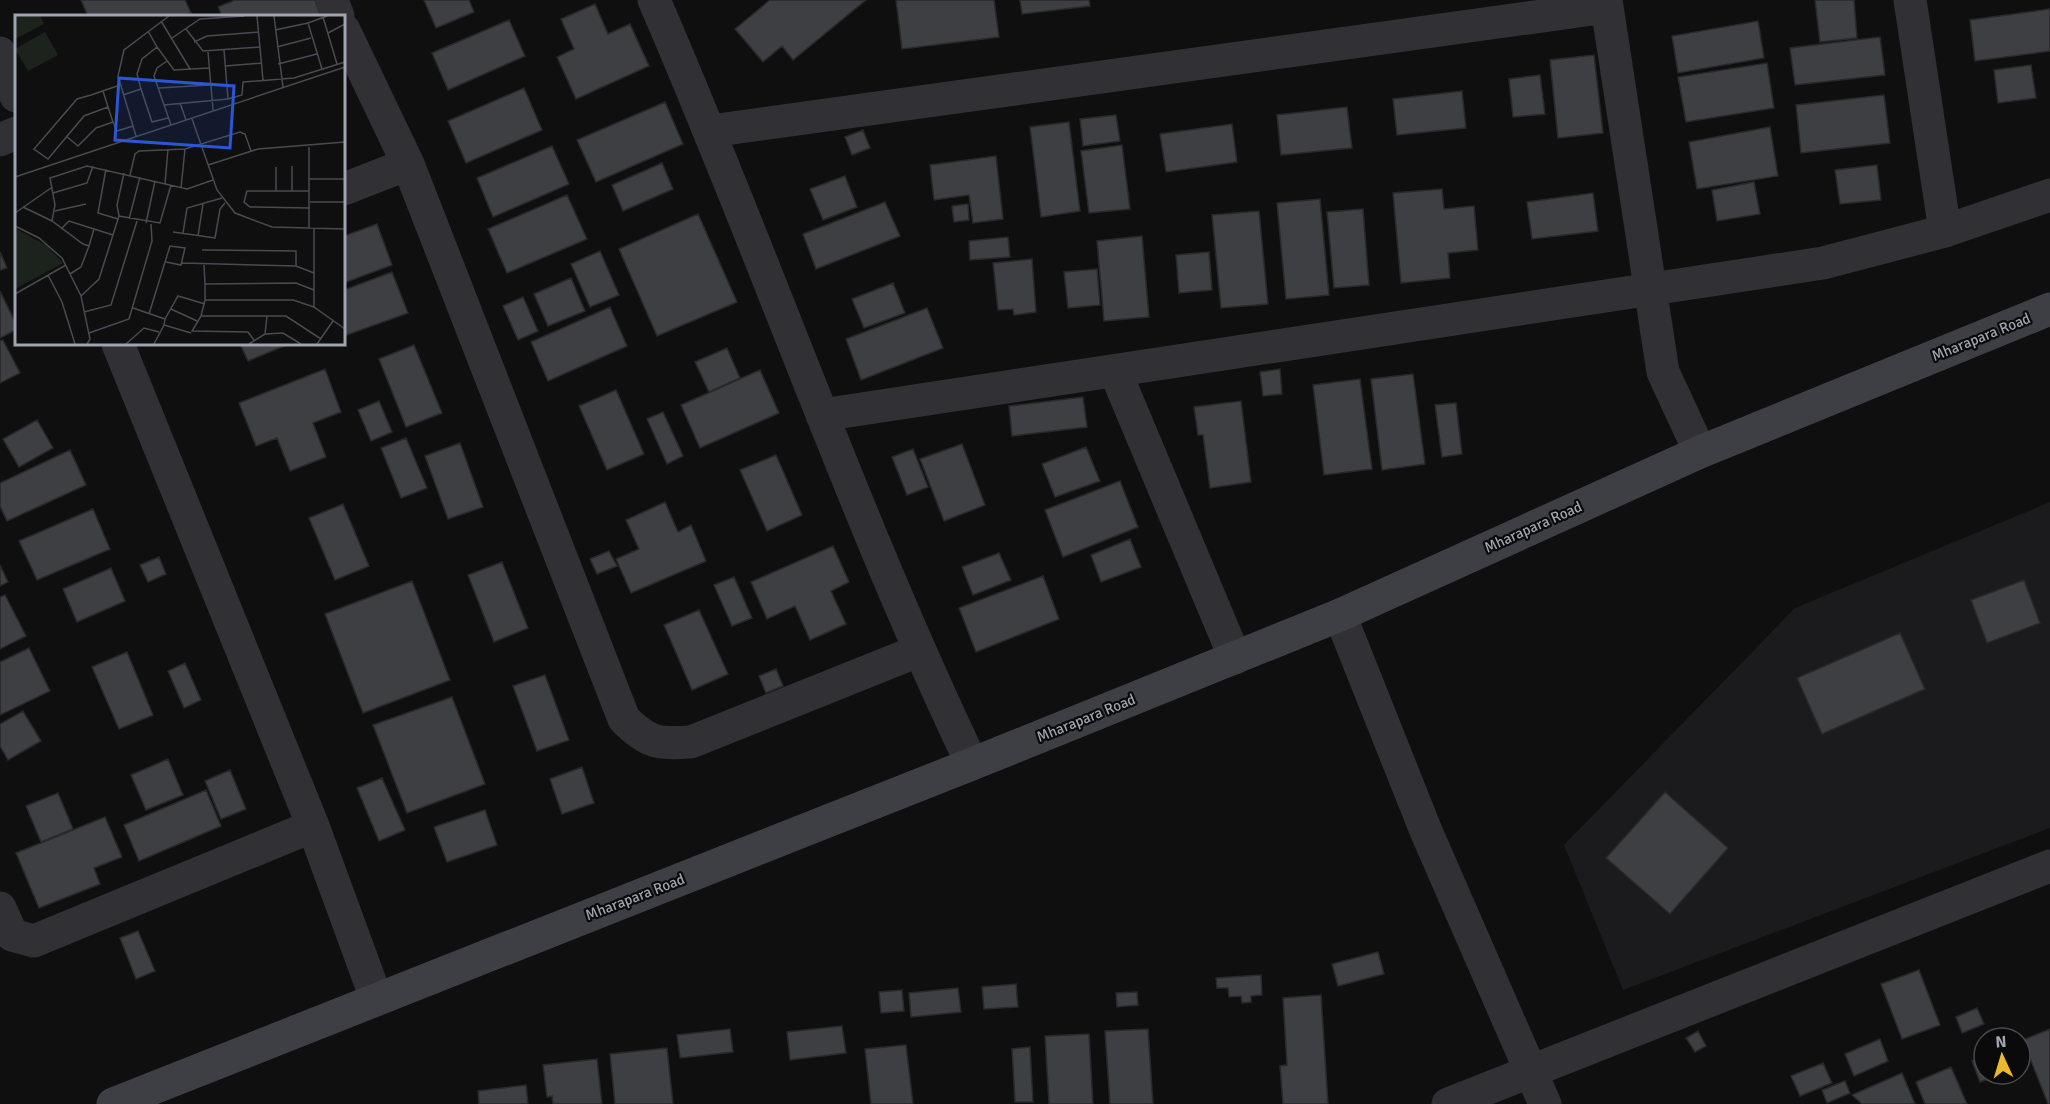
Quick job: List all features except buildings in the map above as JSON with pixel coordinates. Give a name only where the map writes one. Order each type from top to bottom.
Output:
[{"type":"main road","name":"Mharapara Road","points":[[113,1104],[972,764],[1340,615],[1700,452],[2050,309]]},
{"type":"street","points":[[332,0],[338,15]]},
{"type":"street","points":[[654,0],[711,131],[822,415],[918,651],[972,764]]},
{"type":"street","points":[[1910,0],[1945,231]]},
{"type":"street","points":[[711,131],[1606,4],[1663,372],[1700,452]]},
{"type":"street","points":[[345,32],[408,164],[624,719],[642,736],[666,743],[691,741],[918,651]]},
{"type":"street","points":[[0,53],[15,93]]},
{"type":"street","points":[[0,140],[15,133]]},
{"type":"street","points":[[345,189],[408,164]]},
{"type":"street","points":[[822,415],[1823,263],[1945,231],[2050,195]]},
{"type":"street","points":[[118,345],[313,826],[376,999]]},
{"type":"street","points":[[1115,370],[1234,658]]},
{"type":"street","points":[[1340,615],[1426,831],[1545,1104]]},
{"type":"street","points":[[0,908],[12,935],[34,941],[313,826]]},
{"type":"street","points":[[1448,1104],[2050,866]]},
{"type":"shaded area","points":[[2050,502],[2050,828],[1623,990],[1564,845],[1795,608]]}]
